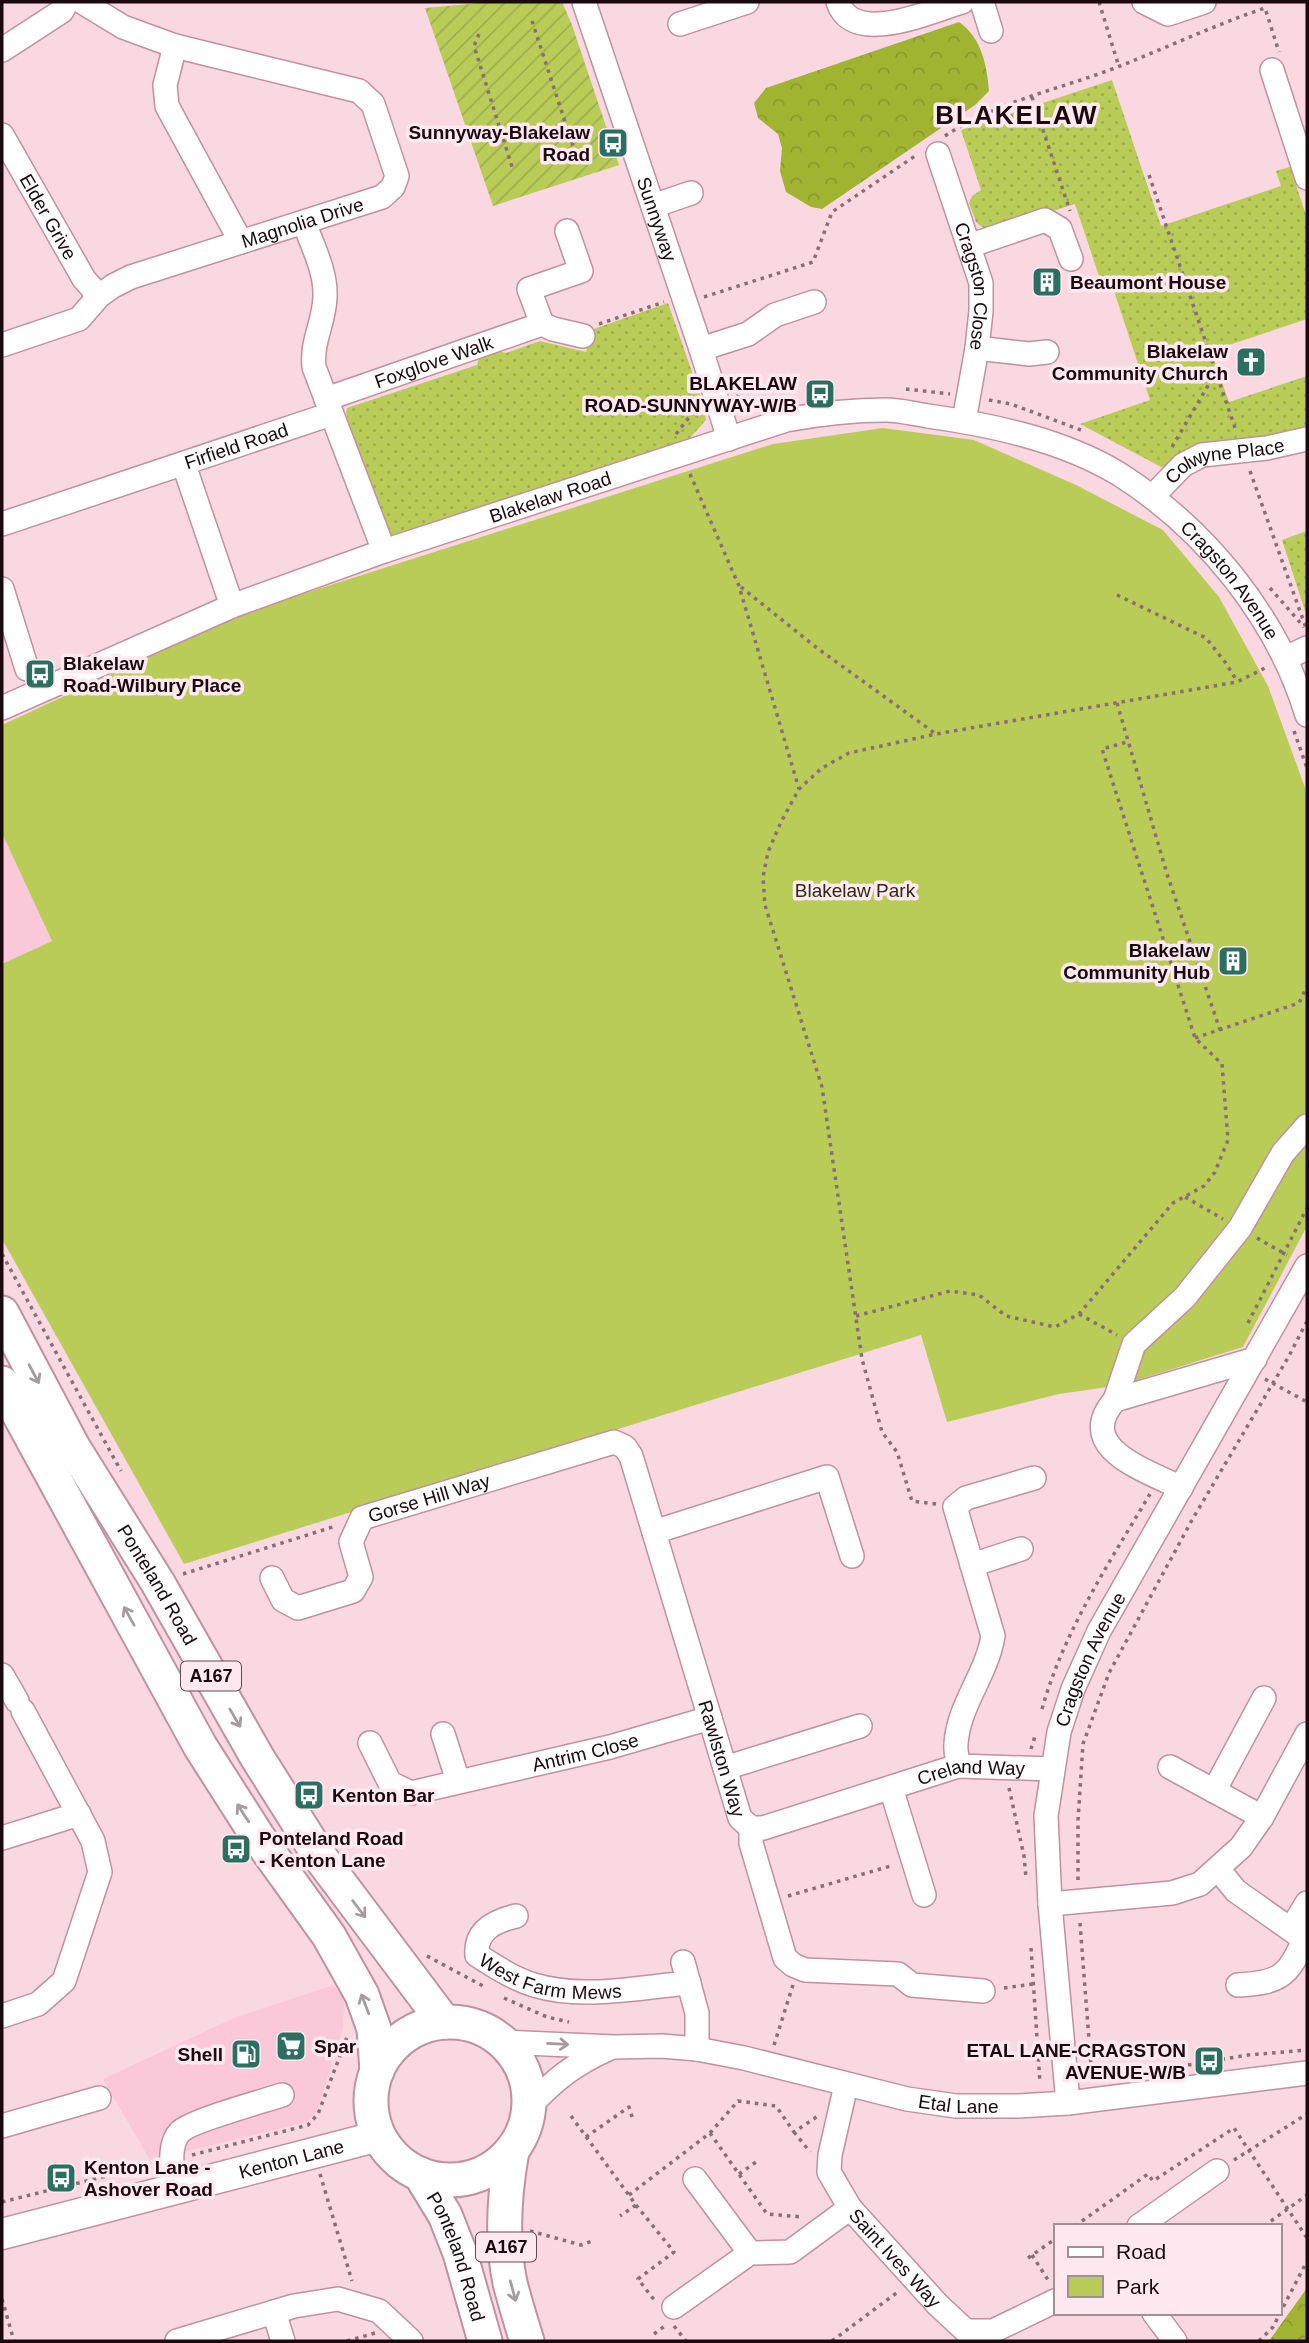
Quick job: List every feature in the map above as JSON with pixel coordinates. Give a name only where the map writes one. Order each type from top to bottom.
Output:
[{"type":"highway","name":"Ponteland Road","points":[[2,1313],[73,1447],[158,1583],[257,1757],[320,1857],[444,2022]]},
{"type":"highway","name":"Ponteland Road","points":[[2,1383],[200,1746],[258,1837],[329,1936],[362,1995],[374,2028],[377,2071]]},
{"type":"highway","name":"A167","points":[[444,2022],[486,2030],[503,2042],[519,2060],[527,2083],[529,2107],[521,2138],[512,2151],[488,2170],[460,2180],[439,2179],[420,2174],[403,2165],[379,2136],[372,2115],[371,2092],[377,2071],[385,2055],[411,2032],[444,2022]]},
{"type":"highway","name":"A167","points":[[512,2151],[505,2189],[505,2238],[510,2282],[527,2341]]},
{"type":"highway","name":"Ponteland Road","points":[[420,2174],[445,2215],[460,2253],[485,2341]]},
{"type":"main road","name":"Kenton Lane","points":[[2,2234],[379,2136]]},
{"type":"street","points":[[2,50],[62,11],[67,2]]},
{"type":"street","name":"Magnolia Drive","points":[[2,345],[79,319],[99,296],[131,277],[382,197],[393,187],[397,176],[373,103],[359,91],[175,46],[123,27],[82,2]]},
{"type":"street","name":"Sunnyway","points":[[583,2],[729,439]]},
{"type":"street","points":[[680,24],[715,7],[747,2]]},
{"type":"street","points":[[838,2],[841,9],[862,25],[884,25],[962,2]]},
{"type":"street","points":[[982,2],[991,31]]},
{"type":"street","points":[[1143,2],[1168,14],[1204,2]]},
{"type":"street","points":[[175,46],[165,85],[167,106],[241,242]]},
{"type":"street","points":[[1272,70],[1307,174]]},
{"type":"street","name":"Elder Grive","points":[[2,135],[84,279],[99,296]]},
{"type":"street","name":"Cragston Close","points":[[932,149],[981,283],[977,348],[964,421]]},
{"type":"street","points":[[653,206],[691,193]]},
{"type":"street","points":[[969,246],[1045,220],[1060,229],[1071,260]]},
{"type":"street","points":[[304,222],[323,276],[325,295],[313,355],[314,367],[384,551]]},
{"type":"street","points":[[567,231],[581,271],[529,289],[542,324],[553,329],[588,330]]},
{"type":"street","points":[[701,349],[748,334],[775,315],[814,302]]},
{"type":"street","name":"Foxglove Walk","points":[[329,407],[542,324]]},
{"type":"street","points":[[977,348],[1029,354],[1047,352]]},
{"type":"street","name":"Firfield Road","points":[[2,524],[184,465],[329,407]]},
{"type":"street","name":"Blakelaw Road","points":[[2,708],[232,606],[384,551],[786,420],[887,410],[964,421],[1012,432],[1065,449],[1116,473]]},
{"type":"street","name":"Colwyne Place","points":[[1152,497],[1183,465],[1202,455],[1267,448],[1307,439]]},
{"type":"street","points":[[184,465],[232,606]]},
{"type":"street","name":"Cragston Avenue","points":[[1116,473],[1152,497],[1238,581],[1286,658],[1300,722]]},
{"type":"street","points":[[2,589],[27,669]]},
{"type":"street","points":[[1286,658],[1307,648]]},
{"type":"street","points":[[1181,1488],[1120,1457],[1108,1447],[1102,1434],[1104,1416],[1115,1400],[1135,1344],[1185,1297],[1240,1228],[1283,1153],[1307,1126]]},
{"type":"street","name":"Cragston Avenue","points":[[1068,2104],[1050,1904],[1046,1816],[1059,1732],[1073,1689],[1099,1631],[1307,1266]]},
{"type":"street","points":[[1115,1400],[1255,1359]]},
{"type":"street","name":"Gorse Hill Way","points":[[272,1578],[283,1600],[298,1608],[353,1591],[361,1577],[351,1542],[362,1518],[614,1442],[625,1447]]},
{"type":"street","name":"Rawlston Way","points":[[625,1447],[631,1456],[740,1818],[751,1828],[751,1843],[785,1958],[793,1965]]},
{"type":"street","points":[[654,1532],[827,1477],[852,1556]]},
{"type":"street","points":[[958,1766],[956,1744],[962,1717],[990,1653],[993,1636],[955,1507],[966,1498],[1034,1478]]},
{"type":"street","points":[[972,1565],[1021,1549]]},
{"type":"street","points":[[2,1675],[93,1841],[100,1872],[64,1982],[38,2004],[2,2016]]},
{"type":"street","points":[[1214,1791],[1264,1698]]},
{"type":"street","name":"Antrim Close","points":[[370,1743],[390,1783],[411,1793],[610,1747],[710,1718]]},
{"type":"street","points":[[725,1769],[860,1726]]},
{"type":"street","points":[[443,1734],[458,1781]]},
{"type":"street","points":[[1050,1904],[1172,1893],[1200,1884],[1241,1847],[1262,1817],[1307,1734]]},
{"type":"street","name":"Creland Way","points":[[751,1828],[763,1828],[958,1766],[1052,1769]]},
{"type":"street","points":[[1170,1767],[1262,1817]]},
{"type":"street","name":"Creland Way","points":[[891,1788],[924,1895]]},
{"type":"street","points":[[2,1838],[79,1814]]},
{"type":"street","points":[[1218,1869],[1236,1891],[1298,1934]]},
{"type":"street","points":[[1238,1985],[1266,1983],[1281,1976],[1295,1961],[1298,1934],[1307,1903]]},
{"type":"street","name":"West Farm Mews","points":[[516,1916],[496,1921],[484,1930],[476,1946],[477,1955],[500,1970],[534,1985],[579,1992],[686,1972],[697,2013],[697,2049]]},
{"type":"street","points":[[793,1965],[804,1970],[898,1974],[912,1985],[983,1991]]},
{"type":"street","name":"Etal Lane","points":[[503,2042],[697,2049],[744,2058],[907,2099],[956,2106],[1068,2104],[1307,2073]]},
{"type":"street","name":"Etal Lane","points":[[529,2107],[553,2081],[582,2061],[614,2047]]},
{"type":"street","points":[[830,2160],[846,2085]]},
{"type":"street","points":[[174,2190],[172,2148],[179,2132],[193,2124],[282,2095]]},
{"type":"street","points":[[2,2126],[99,2098]]},
{"type":"street","name":"Saint Ives Way","points":[[830,2160],[829,2172],[850,2208],[963,2336],[993,2331],[1054,2301]]},
{"type":"street","points":[[1142,2224],[1217,2171]]},
{"type":"street","points":[[695,2179],[750,2253]]},
{"type":"street","points":[[666,2306],[750,2253],[790,2252],[850,2208]]},
{"type":"street","points":[[177,2341],[294,2306],[338,2299],[379,2311],[411,2341]]},
{"type":"street","points":[[274,2312],[283,2341]]},
{"type":"street","points":[[1156,2315],[1175,2341]]},
{"type":"path","points":[[1098,2],[1119,67]]},
{"type":"path","points":[[1266,2],[1265,8],[1282,60],[1272,70]]},
{"type":"path","points":[[588,330],[600,324],[813,262],[832,212],[932,149],[969,120],[1119,67],[1218,24],[1265,8]]},
{"type":"path","points":[[532,21],[574,149]]},
{"type":"path","points":[[478,34],[474,47],[513,170]]},
{"type":"path","points":[[1032,97],[1071,211],[1045,220]]},
{"type":"path","points":[[1149,175],[1242,450],[1307,631]]},
{"type":"path","points":[[1170,451],[1216,372]]},
{"type":"path","points":[[905,389],[1011,404],[1083,431]]},
{"type":"path","points":[[772,401],[758,404],[729,394],[695,408],[676,434],[739,586],[799,789]]},
{"type":"path","points":[[1266,584],[1307,631]]},
{"type":"path","points":[[739,586],[817,648],[936,734]]},
{"type":"path","points":[[1117,595],[1206,638],[1237,682]]},
{"type":"path","points":[[955,1507],[912,1500],[897,1452],[881,1432],[862,1359],[822,1087],[765,905],[763,877],[768,852],[799,789],[822,768],[849,753],[936,734],[1237,682],[1286,658]]},
{"type":"path","points":[[1117,703],[1167,874],[1220,1030]]},
{"type":"path","points":[[1300,722],[1307,768]]},
{"type":"path","points":[[856,1316],[950,1291],[979,1295],[1006,1317],[1055,1327],[1079,1314],[1173,1203],[1204,1186],[1215,1172],[1228,1140],[1222,1064],[1195,1038],[1102,749],[1127,742]]},
{"type":"path","points":[[1195,1038],[1300,1003],[1307,986]]},
{"type":"path","points":[[1242,1334],[1307,1208]]},
{"type":"path","points":[[1092,2081],[1078,1901],[1078,1820],[1083,1744],[1109,1673],[1192,1520],[1307,1321]]},
{"type":"path","points":[[158,1583],[362,1518]]},
{"type":"path","points":[[768,1902],[913,1859]]},
{"type":"path","points":[[771,2053],[793,1986],[793,1965]]},
{"type":"path","points":[[983,1991],[1033,1984]]},
{"type":"path","points":[[629,2195],[710,2133],[738,2101],[776,2106],[814,2158],[830,2160]]},
{"type":"path","points":[[586,2137],[629,2107],[633,2120]]},
{"type":"path","points":[[794,2132],[826,2110]]},
{"type":"path","points":[[1217,2171],[1307,2113]]},
{"type":"path","points":[[571,2116],[674,2252],[638,2279],[666,2306]]},
{"type":"path","points":[[1078,2224],[1149,2174],[1153,2181],[1234,2128],[1307,2238]]},
{"type":"path","points":[[710,2133],[767,2214],[817,2219],[824,2228]]},
{"type":"path","points":[[739,2174],[756,2162]]},
{"type":"path","points":[[319,2171],[359,2305],[386,2330],[347,2341]]},
{"type":"path","points":[[1267,2224],[1307,2195]]},
{"type":"path","points":[[620,2216],[636,2205]]},
{"type":"path","points":[[523,2230],[581,2245],[595,2241]]},
{"type":"path","points":[[1054,2240],[1030,2257],[1054,2290]]},
{"type":"path","points":[[1281,2312],[1307,2261]]},
{"type":"path","points":[[832,2341],[914,2279]]},
{"type":"path","points":[[2,2299],[14,2341]]},
{"type":"path","points":[[1259,2341],[1273,2328],[1280,2315]]},
{"type":"path","points":[[654,2334],[670,2321],[686,2341]]},
{"type":"shaded area","points":[[2,833],[52,941],[2,964]]},
{"type":"shaded area","name":"Shell","points":[[334,1985],[344,2001],[343,2028],[317,2111],[306,2122],[150,2160],[103,2079],[234,2018]]},
{"type":"green space","points":[[491,2],[562,2],[619,165],[493,206],[425,8]]},
{"type":"green space","points":[[959,22],[978,44],[987,72],[989,91],[975,105],[822,209],[811,207],[786,192],[780,171],[782,148],[778,134],[758,118],[754,103],[766,88]]},
{"type":"green space","points":[[1112,80],[1161,226],[1281,186],[1276,171],[1290,167],[1307,218],[1307,319],[1211,351],[1229,402],[1307,376],[1307,434],[1165,469],[1080,424],[1150,400],[1109,276],[1100,279],[1075,204],[988,232],[976,222],[969,203],[972,196],[981,190],[961,130]]},
{"type":"green space","points":[[668,303],[704,406],[706,420],[689,439],[391,539],[349,424],[347,408],[477,365],[479,358],[497,351],[506,353],[540,341],[586,352],[591,330]]},
{"type":"green space","name":"Blakelaw Park","points":[[883,428],[974,440],[1076,485],[1163,530],[1219,597],[1268,686],[1307,793],[1307,1226],[1243,1347],[1121,1385],[1059,1394],[947,1422],[921,1335],[184,1564],[2,1239],[2,964],[52,941],[2,833],[2,725],[243,613],[773,444]]},
{"type":"green space","points":[[1307,531],[1307,617],[1282,540]]},
{"type":"green space","points":[[1307,2288],[1307,2341],[1269,2341]]},
{"type":"place","name":"Sunnyway-Blakelaw Road","points":[[613,143]]},
{"type":"place","name":"Beaumont House","points":[[1047,282]]},
{"type":"place","name":"Blakelaw Community Church","points":[[1251,362]]},
{"type":"place","name":"BLAKELAW ROAD-SUNNYWAY-W/B","points":[[820,394]]},
{"type":"place","name":"Blakelaw Road-Wilbury Place","points":[[40,674]]},
{"type":"place","name":"Blakelaw Community Hub","points":[[1233,961]]},
{"type":"place","name":"Kenton Bar","points":[[309,1795]]},
{"type":"place","name":"Ponteland Road - Kenton Lane","points":[[236,1849]]},
{"type":"place","name":"Spar","points":[[291,2046]]},
{"type":"place","name":"Shell","points":[[246,2054]]},
{"type":"place","name":"ETAL LANE-CRAGSTON AVENUE-W/B","points":[[1209,2061]]},
{"type":"place","name":"Kenton Lane - Ashover Road","points":[[61,2178]]},
{"type":"district","name":"BLAKELAW","points":[[1017,115]]}]
